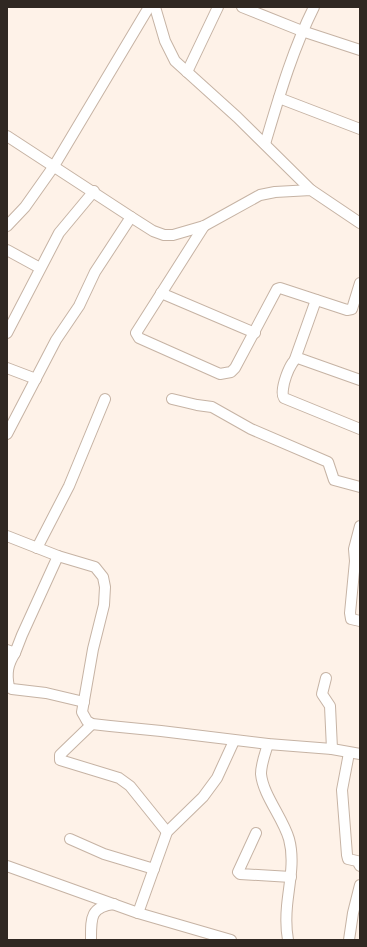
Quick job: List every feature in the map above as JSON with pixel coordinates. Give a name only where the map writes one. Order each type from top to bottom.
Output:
[{"type":"street","points":[[7,226],[25,207],[54,166],[149,7]]},
{"type":"street","points":[[155,7],[169,53],[187,72],[265,144],[311,190],[360,223]]},
{"type":"street","points":[[187,72],[218,7]]},
{"type":"street","points":[[242,7],[302,31],[360,50]]},
{"type":"street","points":[[265,144],[302,31],[314,7]]},
{"type":"street","points":[[279,98],[360,130]]},
{"type":"street","points":[[7,136],[94,191],[153,231],[164,235],[173,235],[204,226],[260,195],[275,192],[311,190]]},
{"type":"street","points":[[7,333],[59,233],[94,191]]},
{"type":"street","points":[[7,434],[56,340],[79,306],[95,272],[131,217]]},
{"type":"street","points":[[204,226],[136,331],[137,336],[220,374],[231,372],[235,368],[277,289],[280,288],[350,310],[354,305],[360,283]]},
{"type":"street","points":[[7,250],[40,268]]},
{"type":"street","points":[[161,293],[254,333]]},
{"type":"street","points":[[316,300],[295,358],[281,390],[284,398],[360,429]]},
{"type":"street","points":[[295,358],[304,359],[360,380]]},
{"type":"street","points":[[7,368],[36,379]]},
{"type":"street","points":[[37,548],[69,486],[105,399]]},
{"type":"street","points":[[172,399],[197,406],[212,407],[221,410],[251,428],[328,462],[334,480],[360,487]]},
{"type":"street","points":[[360,526],[354,549],[355,561],[350,613],[351,619],[360,621]]},
{"type":"street","points":[[7,536],[58,556],[95,567],[100,571],[104,582],[104,605],[93,649],[82,712],[84,719],[92,724],[234,741],[332,749],[360,754]]},
{"type":"street","points":[[58,556],[11,651],[7,670],[9,687],[12,689],[46,693],[84,702]]},
{"type":"street","points":[[326,678],[322,694],[330,706],[332,749]]},
{"type":"street","points":[[92,724],[60,755],[60,760],[119,778],[130,786],[167,832]]},
{"type":"street","points":[[138,913],[167,832],[203,797],[216,778],[234,741]]},
{"type":"street","points":[[268,744],[261,768],[261,776],[266,791],[285,826],[291,852],[291,877],[286,907],[288,940]]},
{"type":"street","points":[[350,753],[342,790],[347,855],[348,859],[357,861],[360,866]]},
{"type":"street","points":[[256,833],[238,872],[240,874],[291,877]]},
{"type":"street","points":[[70,839],[104,854],[154,868]]},
{"type":"street","points":[[7,866],[138,913],[231,940]]},
{"type":"street","points":[[349,940],[353,913],[360,885]]},
{"type":"street","points":[[90,940],[93,918],[96,910],[99,907],[114,904]]}]
